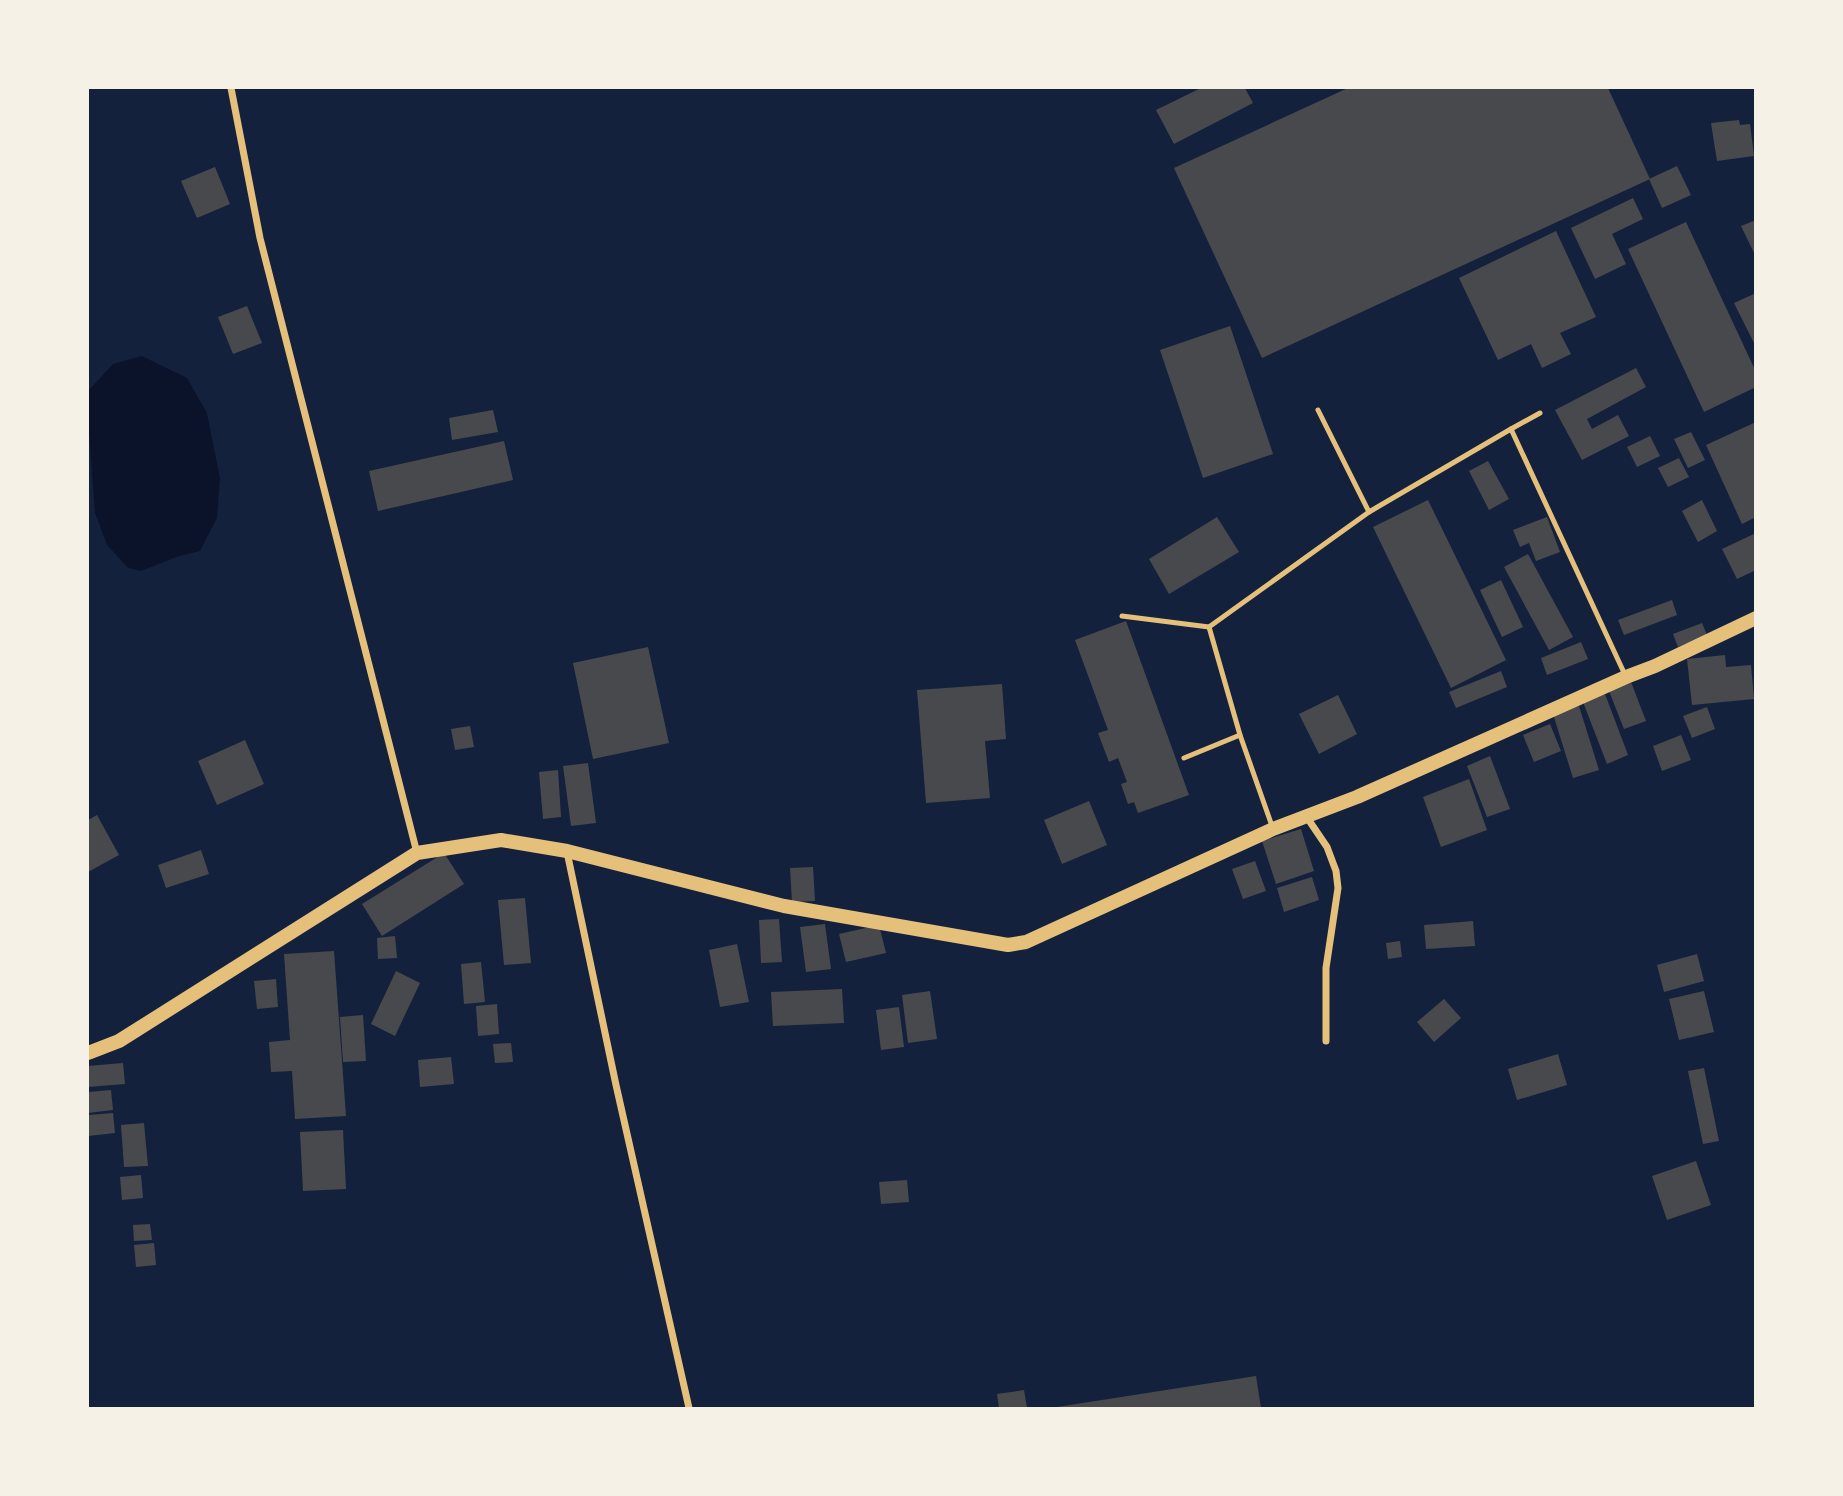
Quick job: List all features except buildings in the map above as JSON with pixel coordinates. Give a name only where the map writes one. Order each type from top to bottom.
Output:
[{"type":"main road","points":[[88,1053],[119,1041],[417,853],[501,840],[567,851],[784,906],[1008,945],[1026,942],[1273,829],[1357,797],[1655,666],[1755,618]]},
{"type":"street","points":[[231,88],[260,238],[417,853]]},
{"type":"street","points":[[1306,816],[1327,846],[1336,871],[1338,888],[1326,968],[1326,1041]]},
{"type":"street","points":[[567,851],[616,1085],[689,1409]]},
{"type":"lane","points":[[1318,410],[1368,512]]},
{"type":"lane","points":[[1122,616],[1209,626],[1368,512],[1540,413]]},
{"type":"lane","points":[[1511,429],[1626,677]]},
{"type":"lane","points":[[1209,626],[1240,735],[1273,829]]},
{"type":"lane","points":[[1184,758],[1240,735]]},
{"type":"water","points":[[142,356],[187,378],[207,413],[220,478],[217,518],[200,551],[141,571],[128,568],[107,545],[95,513],[88,391],[113,364]]}]
